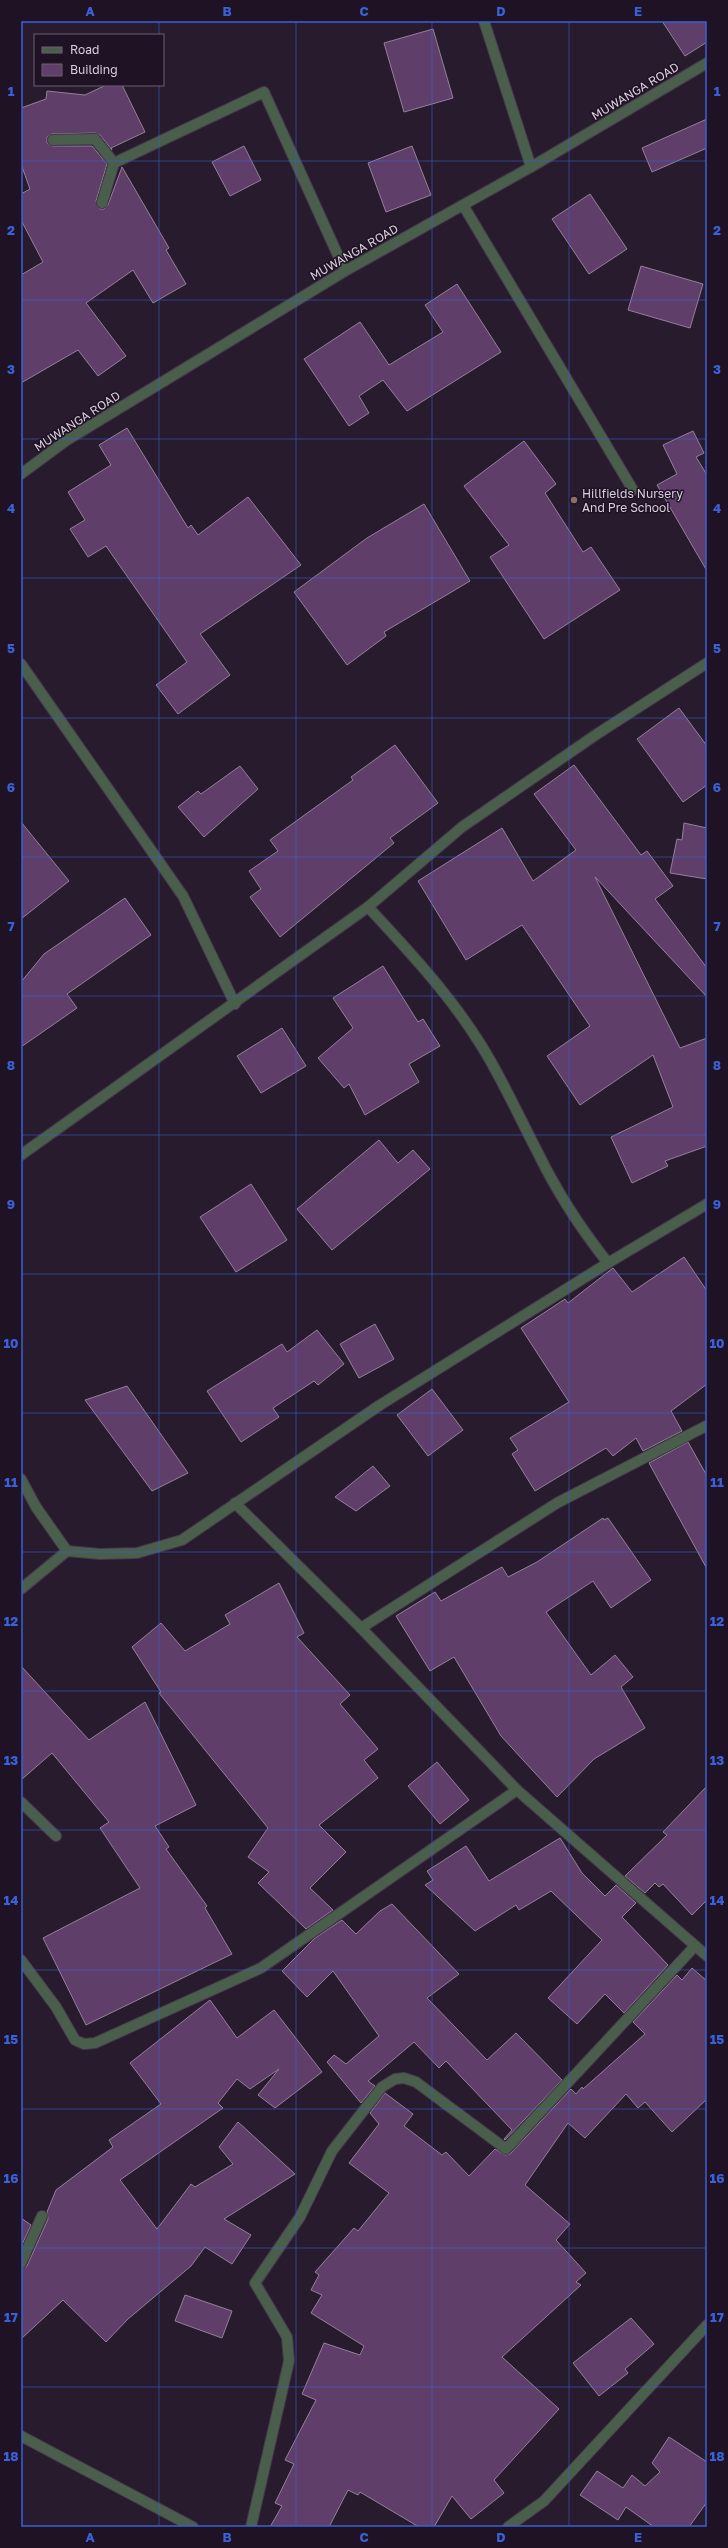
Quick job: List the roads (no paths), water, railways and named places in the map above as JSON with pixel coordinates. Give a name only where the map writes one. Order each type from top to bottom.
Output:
[{"type":"street","points":[[484,21],[531,167]]},
{"type":"street","name":"MUWANGA ROAD","points":[[21,474],[67,440],[346,271],[531,167],[707,63]]},
{"type":"street","points":[[102,202],[114,162],[264,92],[346,271]]},
{"type":"street","points":[[53,140],[95,138],[114,162]]},
{"type":"street","points":[[463,205],[633,490]]},
{"type":"street","points":[[21,1155],[235,1004],[368,907],[462,827],[597,734],[707,663]]},
{"type":"street","points":[[22,666],[183,896],[235,1004]]},
{"type":"street","points":[[368,907],[415,958],[481,1044],[508,1092],[538,1155],[583,1231],[608,1263]]},
{"type":"street","points":[[21,1589],[67,1551],[100,1554],[136,1553],[182,1540],[380,1405],[608,1263],[707,1204]]},
{"type":"street","points":[[361,1628],[557,1502],[706,1426]]},
{"type":"street","points":[[21,1479],[36,1507],[67,1551]]},
{"type":"street","points":[[235,1503],[361,1628],[517,1790],[707,1956]]},
{"type":"street","points":[[21,1960],[56,2007],[75,2040],[84,2044],[95,2044],[261,1968],[517,1790]]},
{"type":"street","points":[[21,1802],[56,1836]]},
{"type":"street","points":[[251,2527],[289,2361],[287,2337],[255,2283],[300,2217],[332,2151],[382,2087],[395,2078],[404,2078],[416,2082],[506,2149],[695,1946]]},
{"type":"street","points":[[21,2263],[42,2216]]},
{"type":"street","points":[[508,2527],[544,2501],[707,2325]]},
{"type":"street","points":[[21,2436],[193,2527]]},
{"type":"place","name":"Hillfields Nursery And Pre School","points":[[574,500]]}]
